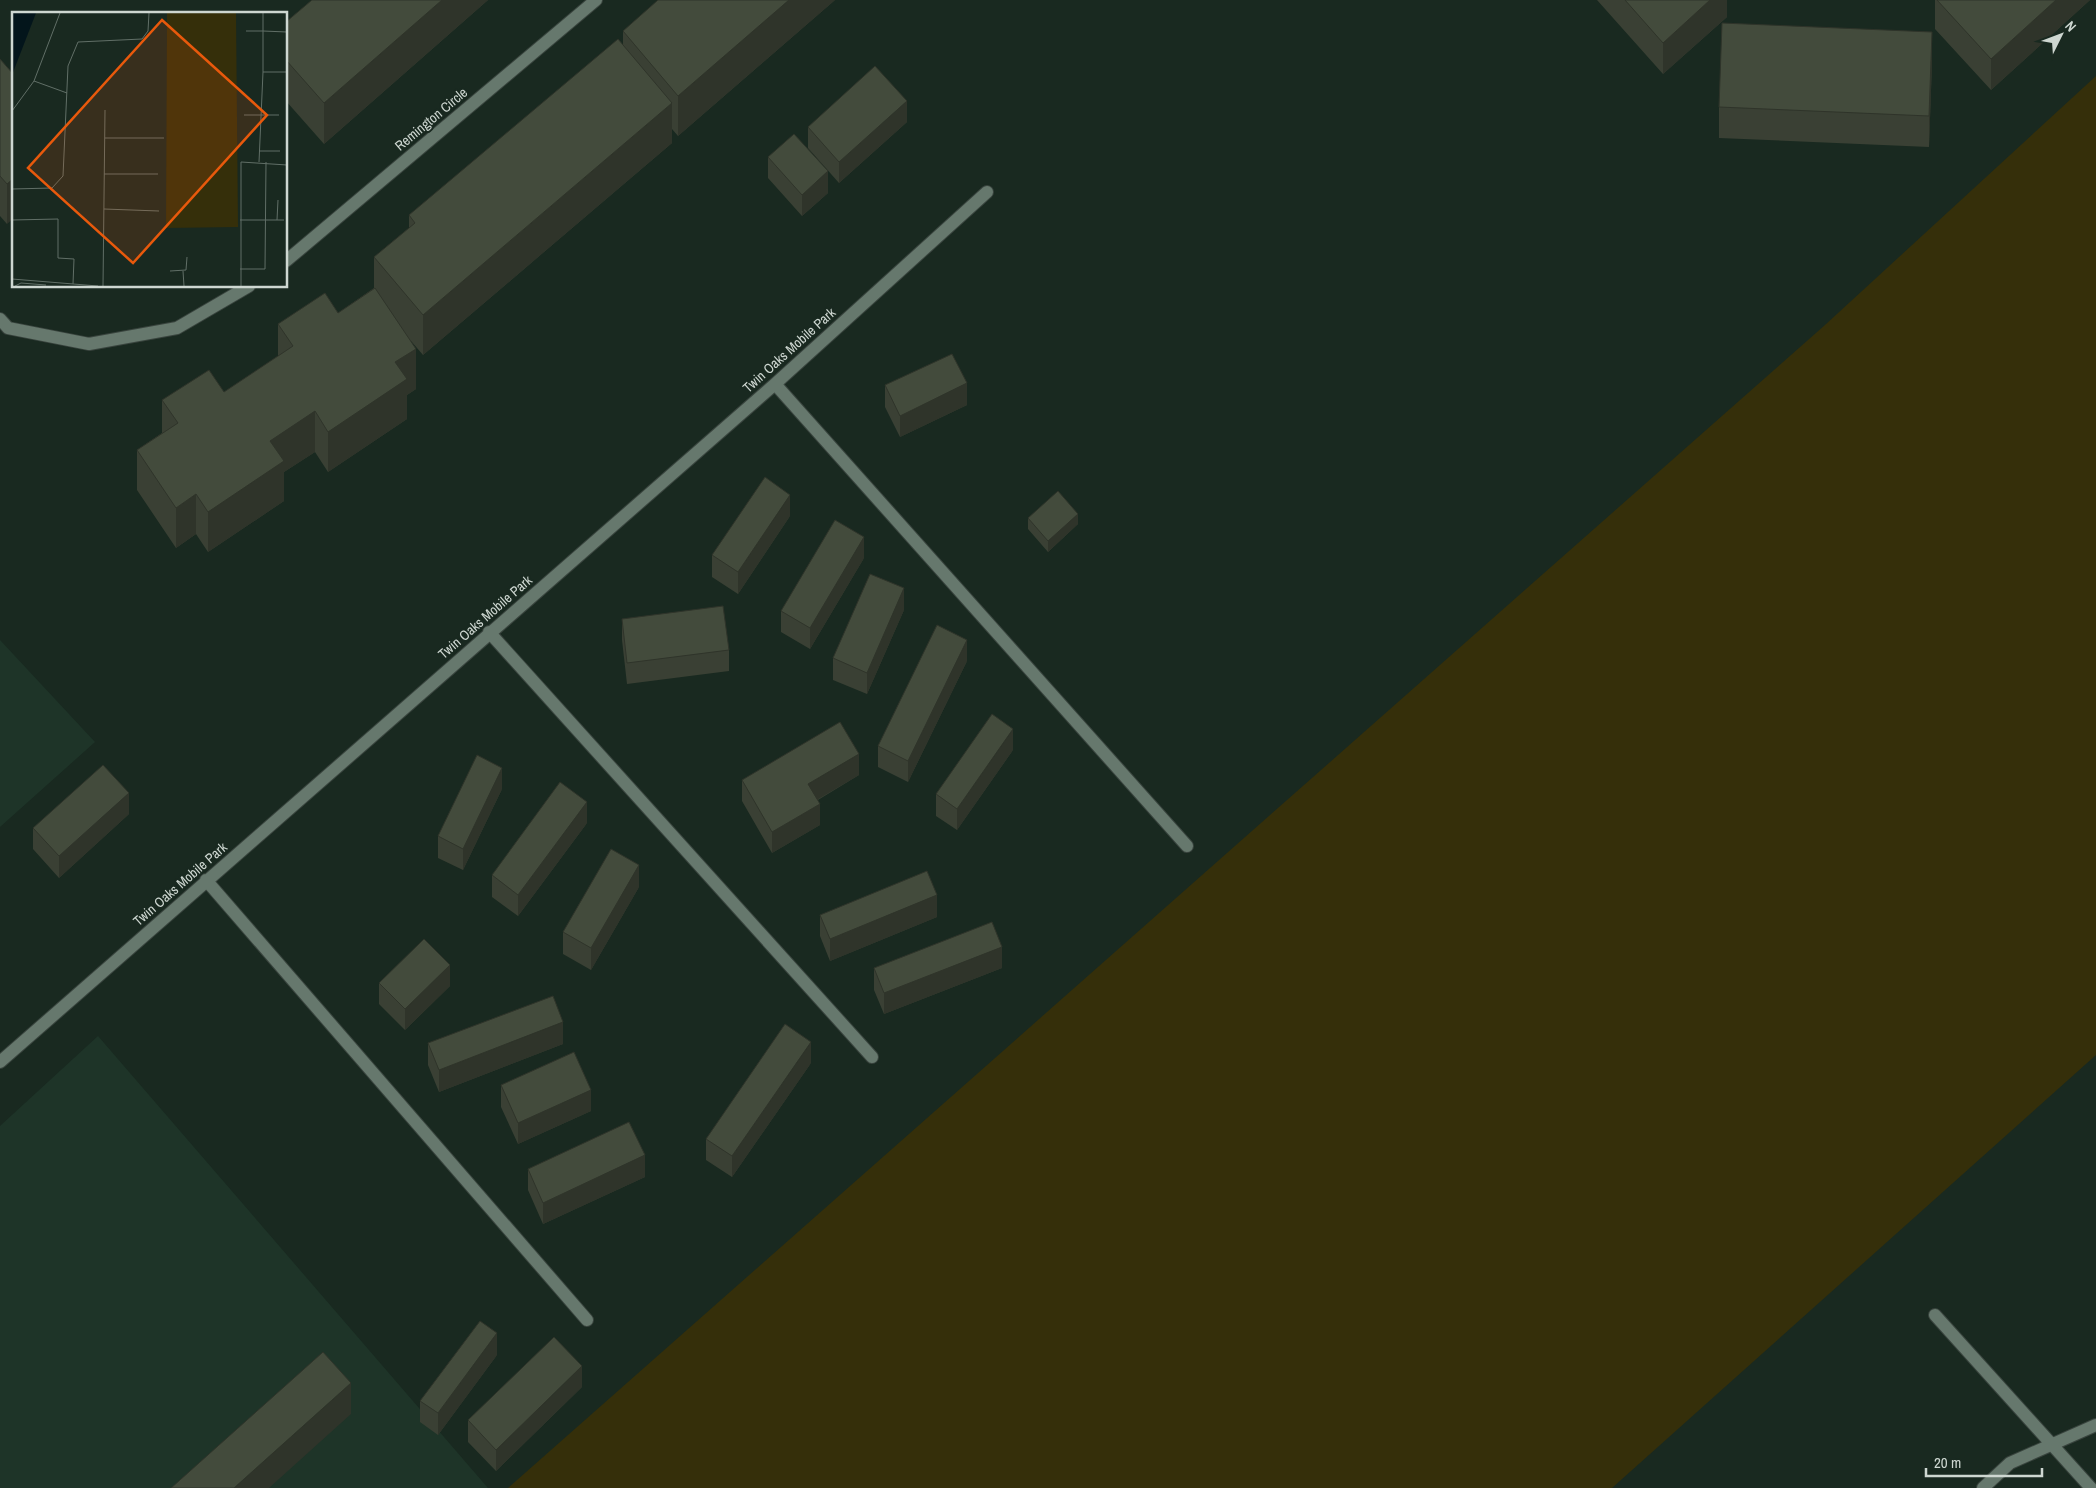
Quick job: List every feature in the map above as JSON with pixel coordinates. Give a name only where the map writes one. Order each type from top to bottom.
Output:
[{"type":"street","name":"Remington Circle","points":[[288,259],[596,0]]},
{"type":"street","name":"Twin Oaks Mobile Park","points":[[0,1062],[775,384],[987,192]]},
{"type":"street","points":[[0,319],[8,328],[89,344],[177,328],[246,288]]},
{"type":"street","points":[[775,384],[1187,846]]},
{"type":"street","points":[[490,632],[872,1056]]},
{"type":"street","points":[[206,880],[587,1320]]},
{"type":"street","points":[[1935,1315],[2091,1488]]},
{"type":"street","points":[[1983,1488],[2010,1464],[2096,1425]]},
{"type":"shaded area","points":[[2096,76],[2096,1055],[1612,1488],[508,1488],[1825,325]]},
{"type":"shaded area","points":[[0,640],[95,742],[0,827]]},
{"type":"shaded area","points":[[98,1036],[488,1488],[0,1488],[0,1126]]},
{"type":"building","points":[[312,0],[442,0],[324,103],[288,62],[288,20]]},
{"type":"building","points":[[658,0],[789,0],[678,96],[623,31]]},
{"type":"building","points":[[1625,0],[1710,0],[1663,43]]},
{"type":"building","points":[[1937,0],[2056,0],[1991,59]]},
{"type":"building","points":[[1722,23],[1932,32],[1929,116],[1719,107]]},
{"type":"building","points":[[618,39],[672,103],[423,315],[374,257],[415,223],[409,215]]},
{"type":"building","points":[[0,59],[12,73],[12,180],[7,184],[0,176]]},
{"type":"building","points":[[875,66],[907,101],[839,162],[808,127]]},
{"type":"building","points":[[794,134],[828,171],[802,195],[768,157]]},
{"type":"building","points":[[375,288],[416,349],[395,362],[407,379],[328,432],[315,411],[270,441],[284,461],[208,512],[196,494],[176,508],[137,450],[178,423],[162,400],[209,370],[224,392],[293,346],[278,324],[325,293],[338,313]]},
{"type":"building","points":[[952,354],[967,383],[900,416],[885,385]]},
{"type":"building","points":[[765,477],[790,495],[738,572],[712,555]]},
{"type":"building","points":[[1058,491],[1078,514],[1048,541],[1028,518]]},
{"type":"building","points":[[835,520],[864,537],[810,628],[781,611]]},
{"type":"building","points":[[870,574],[904,588],[867,673],[833,658]]},
{"type":"building","points":[[723,606],[729,650],[627,663],[622,619]]},
{"type":"building","points":[[937,625],[967,640],[908,761],[878,746]]},
{"type":"building","points":[[992,714],[1013,729],[957,809],[936,794]]},
{"type":"building","points":[[840,722],[859,754],[808,784],[820,804],[772,832],[742,780]]},
{"type":"building","points":[[477,755],[502,768],[463,849],[438,836]]},
{"type":"building","points":[[103,765],[129,793],[59,856],[33,828]]},
{"type":"building","points":[[560,782],[587,802],[518,895],[492,875]]},
{"type":"building","points":[[611,849],[639,865],[591,948],[563,932]]},
{"type":"building","points":[[927,871],[937,895],[830,939],[820,915]]},
{"type":"building","points":[[992,922],[1002,947],[884,993],[874,968]]},
{"type":"building","points":[[424,939],[450,965],[405,1009],[379,983]]},
{"type":"building","points":[[553,996],[563,1022],[439,1070],[428,1043]]},
{"type":"building","points":[[785,1024],[811,1042],[732,1156],[706,1139]]},
{"type":"building","points":[[574,1052],[591,1090],[518,1123],[501,1085]]},
{"type":"building","points":[[629,1122],[645,1155],[543,1203],[528,1169]]},
{"type":"building","points":[[480,1321],[497,1333],[438,1413],[420,1401]]},
{"type":"building","points":[[554,1337],[582,1366],[496,1450],[468,1420]]},
{"type":"building","points":[[323,1352],[351,1383],[234,1488],[171,1488]]}]
